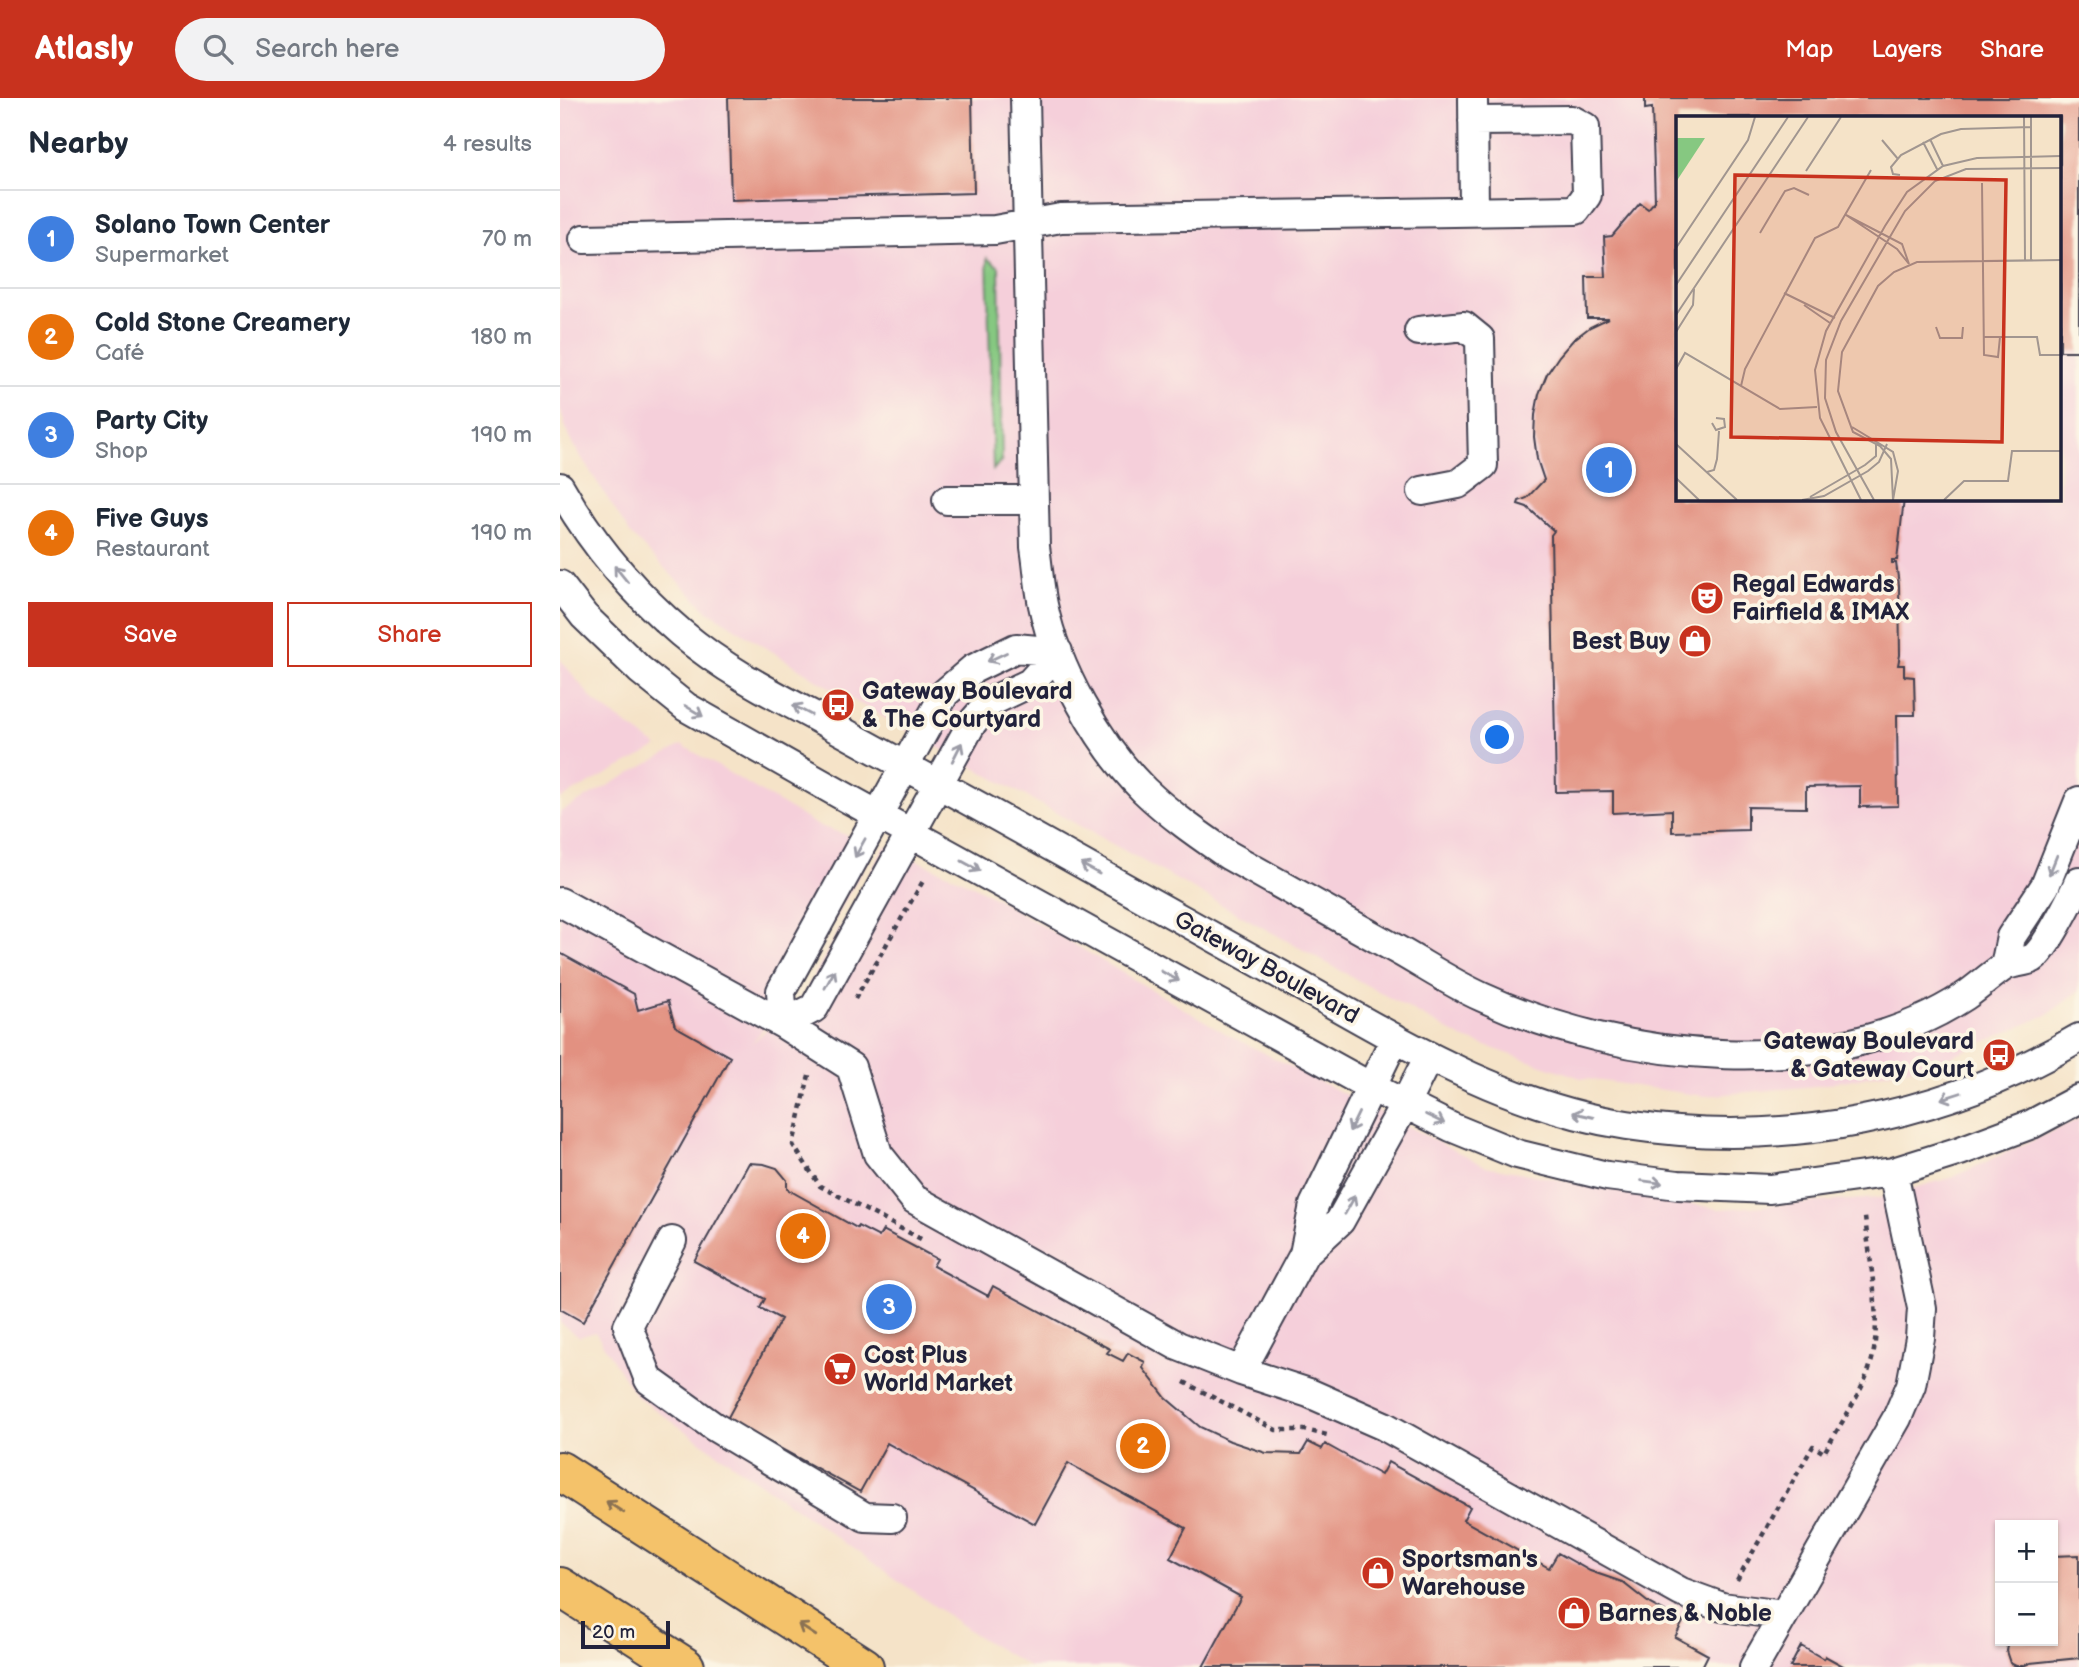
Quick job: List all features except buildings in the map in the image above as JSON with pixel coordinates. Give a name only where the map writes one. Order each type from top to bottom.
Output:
[{"type":"highway","points":[[560,1471],[864,1667]]},
{"type":"highway","points":[[560,1587],[685,1667]]},
{"type":"street","points":[[1025,98],[1035,547],[1043,606],[1070,685],[1104,740],[1143,789],[1191,830],[1239,861],[1482,997],[1572,1031],[1648,1048],[1711,1054],[1797,1052],[1885,1036],[1938,1014],[1985,983],[2005,966],[2034,957],[2066,910],[2079,881]]},
{"type":"street","points":[[584,239],[995,230],[1061,218],[1576,210],[1587,195],[1585,127],[1572,120],[1473,109],[1474,211]]},
{"type":"street","points":[[1419,331],[1464,326],[1480,339],[1482,411],[1483,465],[1458,484],[1422,491]]},
{"type":"street","name":"Gateway Boulevard","points":[[560,487],[575,513],[624,579],[683,635],[753,684],[1395,1038],[1477,1080],[1544,1106],[1624,1125],[1699,1133],[1759,1133],[1841,1125],[1905,1111],[1983,1086],[2040,1060],[2079,1038]]},
{"type":"street","points":[[947,500],[1034,500]]},
{"type":"street","points":[[560,585],[594,625],[640,670],[686,707],[1371,1087],[1451,1127],[1517,1154],[1606,1176],[1678,1185],[1770,1189],[1894,1172],[2020,1129],[2079,1099]]},
{"type":"street","points":[[782,1024],[781,991],[946,693],[973,669],[1016,648],[1058,652]]},
{"type":"street","points":[[782,1024],[814,1008],[972,723],[990,702],[1030,683],[1058,652]]},
{"type":"street","points":[[2005,966],[2011,937],[2045,886],[2079,802]]},
{"type":"street","points":[[560,902],[782,1024],[851,1067],[878,1154],[914,1199],[1178,1346],[1241,1371],[1309,1393],[1384,1426],[1681,1592],[1722,1607],[1783,1615]]},
{"type":"street","points":[[1241,1371],[1304,1254],[1314,1205],[1395,1038]]},
{"type":"street","points":[[1304,1254],[1340,1222],[1429,1056]]},
{"type":"street","points":[[1754,1667],[1897,1418],[1911,1385],[1920,1338],[1922,1308],[1894,1172]]},
{"type":"street","points":[[671,1241],[628,1326],[649,1380],[713,1426],[865,1517],[892,1518]]},
{"type":"path","points":[[1722,1607],[1813,1446],[1824,1453],[1872,1361],[1875,1311],[1864,1217]]},
{"type":"shaded area","points":[[560,98],[2079,98],[2079,991],[2047,1015],[1935,1063],[1817,1086],[1704,1096],[1581,1078],[1462,1038],[822,683],[708,611],[631,535],[569,438],[560,409]]},
{"type":"shaded area","points":[[560,659],[595,702],[658,747],[560,799]]},
{"type":"shaded area","points":[[682,745],[817,825],[876,845],[797,986],[751,1044],[804,994],[885,846],[975,886],[1225,1033],[1485,1166],[1719,1209],[1879,1198],[1953,1177],[2079,1119],[2079,1667],[1029,1667],[977,1636],[636,1396],[595,1332],[579,1337],[560,1323],[560,812]]},
{"type":"green space","points":[[987,258],[999,267],[1002,460],[993,470]]},
{"type":"place","name":"Solano Town Center","points":[[1609,470]]},
{"type":"place","name":"Regal Edwards Fairfield & IMAX","points":[[1707,598]]},
{"type":"place","name":"Best Buy","points":[[1695,641]]},
{"type":"place","name":"Gateway Boulevard & The Courtyard","points":[[838,705]]},
{"type":"place","name":"Gateway Boulevard & Gateway Court","points":[[1999,1055]]},
{"type":"place","name":"Five Guys","points":[[803,1236]]},
{"type":"place","name":"Party City","points":[[889,1307]]},
{"type":"place","name":"Cost Plus World Market","points":[[840,1369]]},
{"type":"place","name":"Cold Stone Creamery","points":[[1143,1446]]},
{"type":"place","name":"Sportsman's Warehouse","points":[[1378,1573]]},
{"type":"place","name":"Barnes & Noble","points":[[1574,1613]]}]
